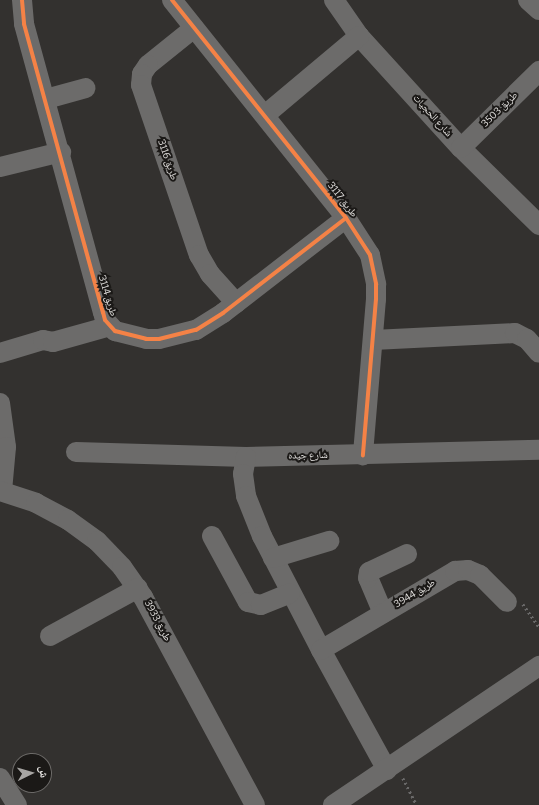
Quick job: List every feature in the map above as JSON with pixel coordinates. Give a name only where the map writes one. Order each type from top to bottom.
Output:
[{"type":"street","name":"طريق 3114","points":[[22,0],[24,24],[46,99],[103,312],[110,326],[122,334],[146,339],[172,338],[196,330],[236,303],[346,218]]},
{"type":"street","name":"طريق 3117","points":[[172,0],[363,241],[374,269],[376,299],[363,455]]},
{"type":"street","name":"شارع الحجيات","points":[[334,0],[358,36],[461,148],[539,225]]},
{"type":"street","points":[[528,0],[539,10]]},
{"type":"street","name":"طريق 3116","points":[[194,28],[148,65],[142,74],[141,85],[199,255],[210,274],[236,303]]},
{"type":"street","points":[[264,115],[358,36]]},
{"type":"street","name":"طريق 3503","points":[[461,148],[539,71]]},
{"type":"street","points":[[46,99],[86,88]]},
{"type":"street","points":[[0,167],[60,152]]},
{"type":"street","points":[[0,353],[43,340],[53,342],[110,326]]},
{"type":"street","points":[[373,340],[515,333],[527,339],[539,353]]},
{"type":"street","points":[[0,404],[6,447],[1,491]]},
{"type":"street","name":"شارع جيده","points":[[76,452],[246,457],[539,450]]},
{"type":"street","points":[[246,457],[243,474],[246,496],[273,558],[321,650],[392,767]]},
{"type":"street","name":"طريق 3933","points":[[1,491],[36,503],[68,520],[97,541],[122,567],[138,588],[255,805]]},
{"type":"street","points":[[212,536],[248,602],[261,605],[290,593]]},
{"type":"street","points":[[273,558],[329,541]]},
{"type":"street","points":[[383,614],[368,578],[369,572],[407,554]]},
{"type":"street","name":"طريق 3944","points":[[321,650],[449,574],[461,570],[480,575],[507,602]]},
{"type":"street","points":[[50,636],[138,588]]},
{"type":"street","points":[[333,805],[392,767],[539,666]]},
{"type":"street","points":[[0,778],[17,805]]},
{"type":"path","points":[[507,602],[524,605],[539,627]]},
{"type":"path","points":[[392,767],[417,805]]},
{"type":"cycle path","points":[[22,0],[24,24],[105,320],[115,331],[146,339],[159,339],[196,330],[223,313],[346,218]]},
{"type":"cycle path","points":[[172,0],[346,218],[370,255],[376,284],[376,299],[363,455]]}]
